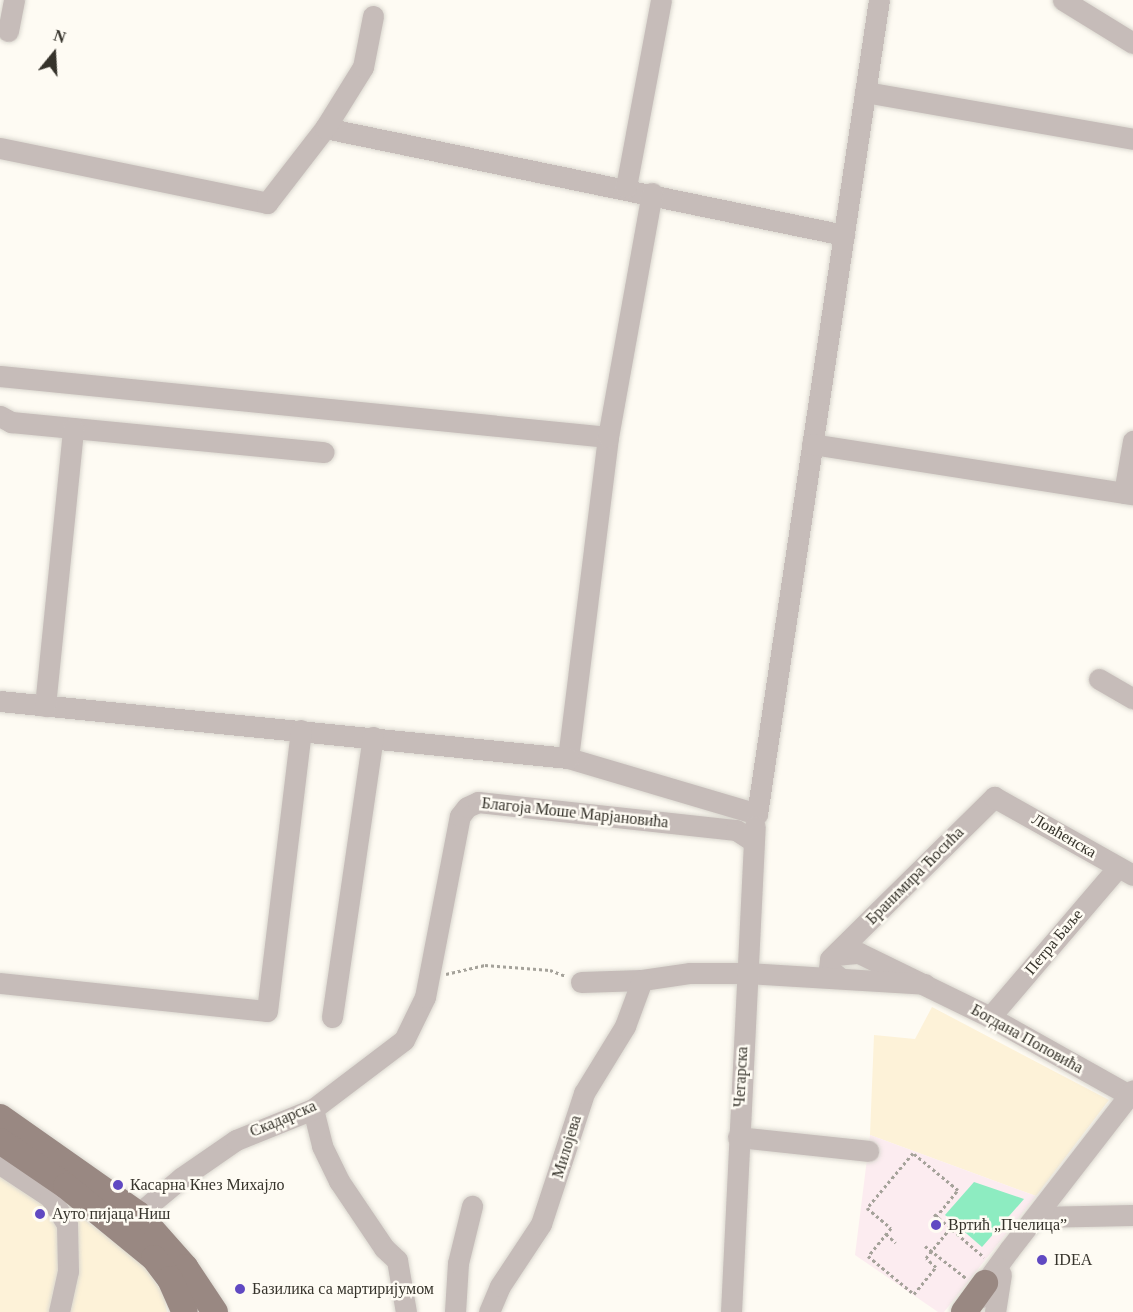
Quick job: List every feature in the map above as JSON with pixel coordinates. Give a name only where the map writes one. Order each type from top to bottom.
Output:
[{"type":"main road","points":[[0,1117],[138,1214],[185,1267],[214,1312]]},
{"type":"main road","points":[[0,1141],[66,1186],[145,1251],[170,1279],[185,1312]]},
{"type":"main road","points":[[964,1312],[983,1276]]},
{"type":"street","points":[[8,31],[14,0]]},
{"type":"street","points":[[626,188],[661,0]]},
{"type":"street","name":"Чегарска","points":[[731,1312],[753,841],[879,0]]},
{"type":"street","points":[[1063,0],[1131,37]]},
{"type":"street","points":[[0,148],[267,203],[325,128],[363,67],[373,16]]},
{"type":"street","points":[[865,92],[1133,139]]},
{"type":"street","points":[[325,128],[652,193],[844,235]]},
{"type":"street","points":[[568,758],[608,437],[652,193]]},
{"type":"street","points":[[0,376],[608,437]]},
{"type":"street","points":[[0,416],[11,422],[324,452]]},
{"type":"street","points":[[45,706],[73,428]]},
{"type":"street","points":[[812,444],[1129,494],[1133,441]]},
{"type":"street","points":[[1100,679],[1133,699]]},
{"type":"street","points":[[0,701],[568,758],[757,814]]},
{"type":"street","points":[[0,983],[267,1011],[302,730]]},
{"type":"street","points":[[332,1017],[373,737]]},
{"type":"street","name":"Ловћенска","points":[[994,797],[1125,871]]},
{"type":"street","name":"Бранимира Ћосића","points":[[835,954],[994,797]]},
{"type":"street","name":"Благоја Моше Марјановића","points":[[428,982],[460,816],[473,803],[736,830],[753,841]]},
{"type":"street","name":"Петра Баље","points":[[990,1017],[1125,871]]},
{"type":"street","name":"Богдана Поповића","points":[[835,954],[859,953],[990,1017],[1131,1092]]},
{"type":"street","points":[[835,954],[829,969],[840,978]]},
{"type":"street","points":[[581,982],[642,980],[690,973],[747,973]]},
{"type":"street","name":"Богдана Поповића","points":[[747,973],[925,984]]},
{"type":"street","name":"Милојева","points":[[489,1312],[500,1286],[541,1224],[584,1093],[625,1026],[642,980]]},
{"type":"street","name":"Скадарска","points":[[138,1214],[181,1178],[236,1140],[313,1109],[404,1040],[419,1016],[428,982]]},
{"type":"street","points":[[977,1312],[983,1276],[1009,1250],[1036,1217],[1131,1092]]},
{"type":"street","points":[[313,1109],[322,1146],[339,1181],[384,1248],[397,1260],[406,1312]]},
{"type":"street","points":[[738,1137],[868,1150]]},
{"type":"street","points":[[0,1164],[50,1197],[67,1224],[68,1271],[59,1312]]},
{"type":"street","points":[[455,1312],[458,1263],[472,1206]]},
{"type":"street","points":[[1036,1217],[1133,1215]]},
{"type":"street","points":[[995,1312],[1009,1250]]},
{"type":"path","points":[[428,982],[456,969],[485,965],[550,970],[581,982]]},
{"type":"path","points":[[950,1228],[926,1258],[936,1267],[914,1294],[868,1256],[891,1228],[867,1208],[913,1153],[958,1190],[935,1215],[950,1228],[983,1276]]},
{"type":"path","points":[[886,1234],[896,1243]]},
{"type":"path","points":[[925,1246],[983,1276]]},
{"type":"shaded area","points":[[932,1007],[1109,1100],[1036,1196],[870,1135],[874,1035],[915,1039]]},
{"type":"shaded area","name":"Вртић „Пчелица”","points":[[870,1135],[1036,1196],[944,1312],[938,1312],[855,1255]]},
{"type":"shaded area","name":"Ауто пијаца Ниш","points":[[0,1159],[140,1260],[164,1295],[167,1312],[0,1312]]},
{"type":"green space","points":[[974,1182],[1024,1199],[982,1247],[945,1215]]},
{"type":"place","name":"Касарна Кнез Михајло","points":[[118,1185]]},
{"type":"place","name":"Ауто пијаца Ниш","points":[[40,1214]]},
{"type":"place","name":"Вртић „Пчелица”","points":[[936,1225]]},
{"type":"place","name":"IDEA","points":[[1042,1260]]},
{"type":"place","name":"Базилика са мартиријумом","points":[[240,1289]]}]
